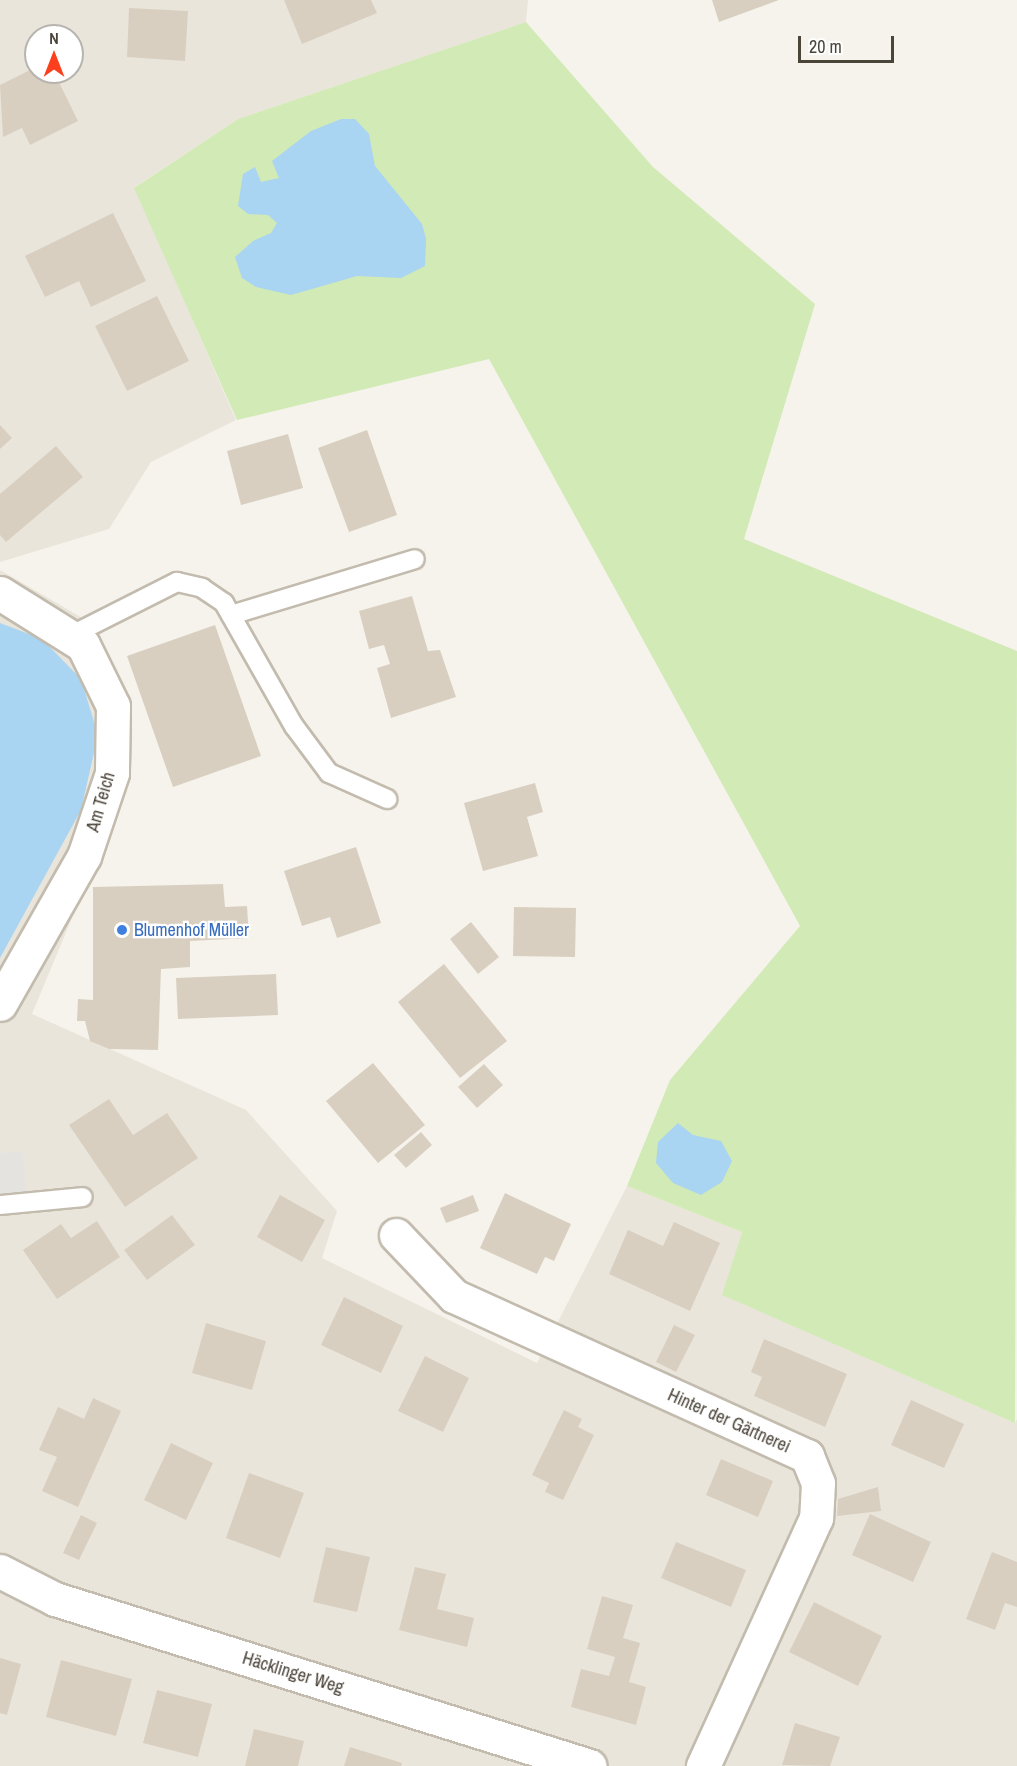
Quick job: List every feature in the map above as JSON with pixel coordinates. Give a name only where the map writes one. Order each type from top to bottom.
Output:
[{"type":"street","name":"Am Teich","points":[[0,593],[82,645],[113,706],[112,773],[84,856],[0,1004]]},
{"type":"street","name":"Hinter der Gärtnerei","points":[[396,1235],[454,1296],[807,1456],[818,1483],[816,1518],[703,1766]]},
{"type":"street","name":"Häcklinger Weg","points":[[0,1571],[56,1599],[590,1766]]},
{"type":"lane","points":[[231,615],[415,559]]},
{"type":"lane","points":[[70,636],[177,582],[202,588],[224,603],[294,726],[329,773],[387,799]]},
{"type":"lane","points":[[0,1205],[84,1197]]},
{"type":"shaded area","points":[[0,0],[528,0],[526,22],[238,119],[135,187],[236,420],[151,462],[109,529],[0,562]]},
{"type":"shaded area","points":[[0,570],[93,624],[128,696],[129,781],[32,1014],[246,1110],[337,1211],[322,1258],[537,1363],[627,1186],[742,1232],[723,1295],[1015,1423],[1017,1419],[1017,1766],[0,1766]]},
{"type":"shaded area","points":[[23,1151],[27,1196],[0,1199],[0,1153]]},
{"type":"green space","points":[[526,22],[653,167],[815,304],[744,539],[1017,651],[1015,1423],[722,1295],[742,1232],[627,1186],[670,1080],[800,926],[489,359],[237,420],[134,188],[238,119]]},
{"type":"water","points":[[341,119],[355,119],[369,134],[375,166],[422,224],[426,239],[425,266],[401,278],[357,276],[291,295],[256,287],[242,278],[235,257],[253,241],[271,233],[277,223],[268,215],[248,214],[238,206],[243,174],[255,167],[261,182],[279,178],[272,161],[311,131]]},
{"type":"water","points":[[0,623],[42,639],[81,679],[98,735],[81,810],[0,958]]},
{"type":"water","points":[[678,1123],[693,1135],[721,1141],[732,1161],[722,1182],[701,1195],[673,1183],[656,1163],[658,1142]]},
{"type":"building","points":[[284,0],[371,0],[377,13],[302,44]]},
{"type":"building","points":[[712,0],[779,0],[719,22]]},
{"type":"building","points":[[129,8],[188,11],[185,61],[127,57]]},
{"type":"building","points":[[24,73],[24,84],[60,84],[78,121],[30,145],[22,128],[3,137],[0,85]]},
{"type":"building","points":[[113,213],[146,281],[91,307],[79,281],[45,297],[25,256]]},
{"type":"building","points":[[157,296],[189,361],[127,391],[95,326]]},
{"type":"building","points":[[0,425],[12,438],[0,449]]},
{"type":"building","points":[[367,430],[397,515],[349,532],[318,448]]},
{"type":"building","points":[[288,434],[303,488],[241,505],[227,451]]},
{"type":"building","points":[[56,446],[83,477],[6,542],[0,535],[0,494]]},
{"type":"building","points":[[412,596],[428,651],[440,650],[456,697],[391,718],[377,668],[390,664],[384,645],[369,649],[359,611]]},
{"type":"building","points":[[215,625],[261,756],[173,787],[127,656]]},
{"type":"building","points":[[535,783],[543,812],[527,817],[538,856],[483,871],[464,803]]},
{"type":"building","points":[[356,847],[381,923],[337,938],[330,917],[302,926],[284,871]]},
{"type":"building","points":[[223,884],[225,907],[247,906],[249,938],[190,941],[190,967],[161,969],[158,1050],[109,1049],[90,1041],[85,1021],[77,1021],[78,999],[93,1000],[93,887]]},
{"type":"building","points":[[514,907],[576,908],[575,957],[513,956]]},
{"type":"building","points":[[471,922],[499,957],[478,974],[450,939]]},
{"type":"building","points":[[444,964],[507,1041],[460,1078],[398,1002]]},
{"type":"building","points":[[276,974],[278,1015],[178,1019],[176,978]]},
{"type":"building","points":[[373,1063],[425,1125],[378,1163],[326,1101]]},
{"type":"building","points":[[484,1064],[503,1085],[477,1108],[458,1087]]},
{"type":"building","points":[[109,1099],[133,1135],[167,1113],[198,1158],[125,1207],[69,1125]]},
{"type":"building","points":[[421,1132],[432,1145],[406,1168],[394,1155]]},
{"type":"building","points":[[505,1193],[571,1224],[554,1261],[545,1257],[537,1274],[480,1248]]},
{"type":"building","points":[[280,1195],[325,1220],[302,1262],[257,1237]]},
{"type":"building","points":[[473,1195],[479,1211],[446,1223],[440,1208]]},
{"type":"building","points":[[172,1215],[195,1245],[147,1280],[124,1250]]},
{"type":"building","points":[[97,1221],[120,1257],[57,1299],[23,1250],[61,1224],[71,1238]]},
{"type":"building","points":[[674,1222],[720,1243],[690,1311],[609,1274],[628,1230],[663,1246]]},
{"type":"building","points":[[344,1297],[403,1326],[381,1373],[321,1345]]},
{"type":"building","points":[[206,1323],[266,1341],[252,1390],[192,1373]]},
{"type":"building","points":[[674,1325],[695,1335],[676,1372],[656,1362]]},
{"type":"building","points":[[764,1339],[847,1374],[825,1427],[754,1396],[762,1377],[751,1372]]},
{"type":"building","points":[[425,1356],[469,1378],[443,1432],[398,1411]]},
{"type":"building","points":[[93,1398],[121,1411],[78,1507],[42,1491],[57,1457],[39,1450],[58,1407],[84,1419]]},
{"type":"building","points":[[911,1400],[964,1424],[944,1468],[891,1445]]},
{"type":"building","points":[[564,1410],[582,1419],[578,1427],[594,1435],[563,1500],[545,1492],[549,1483],[532,1475]]},
{"type":"building","points":[[171,1443],[213,1463],[186,1520],[144,1500]]},
{"type":"building","points":[[721,1459],[773,1481],[758,1517],[706,1495]]},
{"type":"building","points":[[249,1473],[304,1493],[280,1558],[226,1538]]},
{"type":"building","points":[[878,1487],[881,1511],[837,1516],[838,1499]]},
{"type":"building","points":[[870,1514],[931,1542],[913,1582],[852,1555]]},
{"type":"building","points":[[81,1515],[97,1523],[79,1560],[63,1553]]},
{"type":"building","points":[[676,1542],[746,1570],[731,1607],[661,1578]]},
{"type":"building","points":[[326,1547],[370,1557],[357,1612],[313,1602]]},
{"type":"building","points":[[992,1552],[1017,1562],[1017,1607],[1005,1603],[995,1630],[966,1619]]},
{"type":"building","points":[[415,1567],[446,1574],[437,1609],[474,1618],[467,1647],[399,1630]]},
{"type":"building","points":[[602,1596],[633,1605],[623,1638],[640,1643],[629,1682],[646,1687],[636,1725],[571,1707],[581,1669],[609,1676],[615,1657],[587,1649]]},
{"type":"building","points":[[814,1602],[882,1636],[858,1686],[789,1652]]},
{"type":"building","points":[[0,1658],[21,1664],[7,1715],[0,1713]]},
{"type":"building","points":[[61,1660],[132,1679],[116,1736],[46,1717]]},
{"type":"building","points":[[157,1690],[212,1704],[198,1757],[143,1743]]},
{"type":"building","points":[[795,1723],[840,1737],[830,1766],[782,1765]]},
{"type":"building","points":[[254,1729],[304,1741],[298,1766],[245,1766]]},
{"type":"building","points":[[350,1747],[402,1763],[401,1766],[344,1766]]},
{"type":"place","name":"Blumenhof Müller","points":[[122,930]]}]
